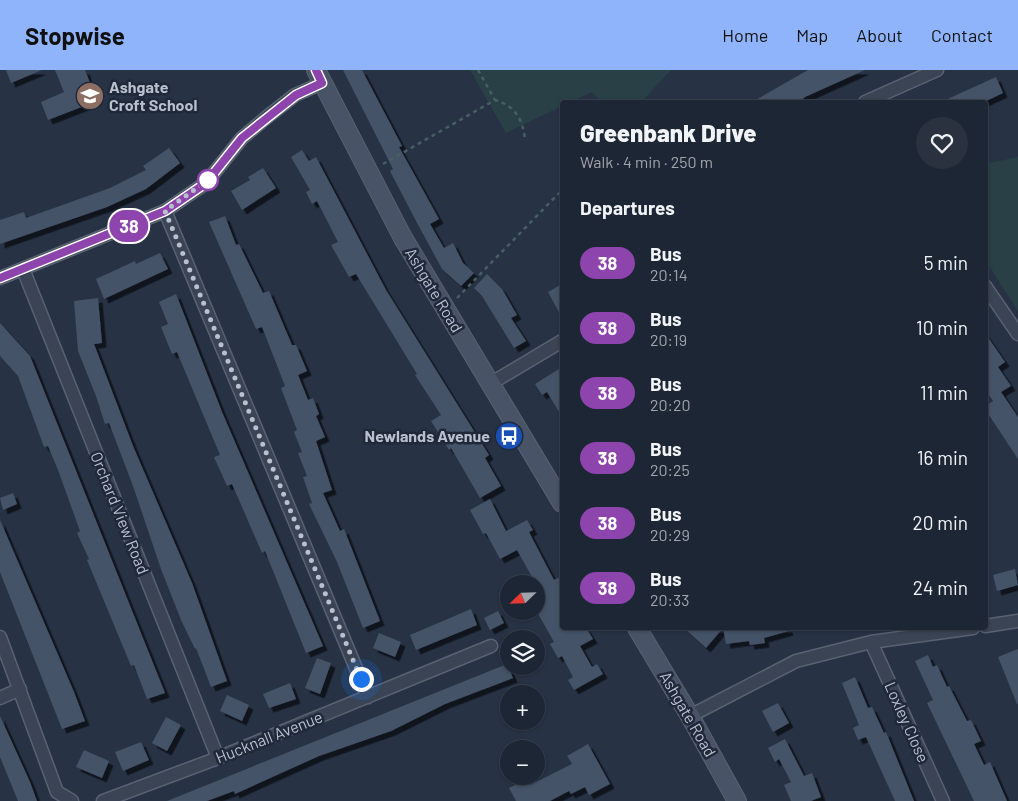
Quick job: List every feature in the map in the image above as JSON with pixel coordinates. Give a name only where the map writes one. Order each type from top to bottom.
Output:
[{"type":"street","points":[[870,100],[938,70]]},
{"type":"street","points":[[0,278],[165,211],[206,183],[242,138],[319,76]]},
{"type":"street","name":"Ashgate Road","points":[[319,76],[403,238],[560,501]]},
{"type":"street","points":[[165,211],[368,697]]},
{"type":"street","name":"Orchard View Road","points":[[23,269],[218,758]]},
{"type":"street","points":[[988,290],[1018,334]]},
{"type":"street","points":[[490,384],[560,342]]},
{"type":"street","points":[[988,626],[1018,621]]},
{"type":"street","name":"Ashgate Road","points":[[638,630],[690,716],[736,801]]},
{"type":"street","points":[[690,716],[796,661],[871,642],[958,630]]},
{"type":"street","points":[[0,637],[57,792],[72,801]]},
{"type":"street","name":"Loxley Close","points":[[871,642],[943,801]]},
{"type":"street","name":"Hucknall Avenue","points":[[103,801],[218,758],[491,646]]},
{"type":"street","points":[[0,698],[20,689]]},
{"type":"path","points":[[478,70],[495,100],[508,104],[519,117],[524,140]]},
{"type":"path","points":[[369,172],[495,100]]},
{"type":"path","points":[[445,309],[560,192]]},
{"type":"green space","points":[[470,70],[671,70],[643,100],[599,100],[592,92],[574,100],[560,100],[560,107],[506,133]]},
{"type":"green space","points":[[1018,157],[1018,311],[988,265],[988,163]]},
{"type":"building","points":[[6,70],[42,70],[11,83]]},
{"type":"building","points":[[55,70],[85,70],[97,101],[48,120],[41,102],[64,92]]},
{"type":"building","points":[[343,70],[362,70],[402,146],[399,147],[439,219],[430,224],[444,248],[453,243],[463,263],[474,273],[461,286],[442,269],[390,171],[393,169]]},
{"type":"building","points":[[808,70],[865,70],[801,100],[756,100]]},
{"type":"building","points":[[996,77],[1003,93],[988,100],[945,100]]},
{"type":"building","points":[[169,148],[180,163],[146,189],[107,207],[0,244],[0,220],[24,212],[26,218],[110,188],[146,170],[143,166]]},
{"type":"building","points":[[302,150],[309,161],[316,157],[386,290],[489,455],[485,458],[501,486],[480,498],[451,448],[449,450],[431,421],[441,415],[415,375],[417,374],[356,274],[349,277],[331,245],[338,242],[317,201],[312,204],[306,192],[310,190],[291,157]]},
{"type":"building","points":[[263,168],[276,188],[242,210],[231,191],[250,180],[248,177]]},
{"type":"building","points":[[225,216],[236,245],[239,244],[263,293],[269,291],[292,345],[296,345],[307,371],[298,375],[308,400],[313,398],[319,414],[316,416],[325,437],[316,441],[332,490],[323,493],[340,531],[344,529],[380,621],[363,628],[337,562],[309,504],[312,503],[303,477],[307,476],[298,453],[302,452],[294,432],[297,430],[281,388],[285,386],[262,327],[256,329],[209,222]]},
{"type":"building","points":[[160,253],[168,269],[104,299],[96,279],[135,261],[136,264]]},
{"type":"building","points":[[487,274],[502,289],[517,315],[511,318],[526,341],[514,348],[482,296],[474,288]]},
{"type":"building","points":[[560,285],[560,314],[548,292]]},
{"type":"building","points":[[176,294],[222,412],[323,646],[306,653],[265,551],[262,553],[232,484],[227,486],[214,457],[220,455],[177,352],[172,354],[161,327],[168,324],[159,302]]},
{"type":"building","points":[[98,298],[102,343],[94,344],[133,446],[192,583],[227,681],[211,687],[196,648],[181,620],[109,423],[105,424],[78,351],[74,301]]},
{"type":"building","points":[[0,323],[30,356],[165,693],[147,699],[134,665],[131,666],[87,560],[89,559],[77,533],[80,531],[48,446],[44,447],[18,376],[0,356]]},
{"type":"building","points":[[988,337],[1005,362],[998,367],[1011,386],[1001,392],[1018,417],[1018,459],[988,414],[988,404],[993,401],[988,394]]},
{"type":"building","points":[[560,368],[560,414],[547,392],[542,395],[535,384]]},
{"type":"building","points":[[13,493],[17,504],[3,510],[0,498]]},
{"type":"building","points":[[490,499],[506,531],[527,520],[533,530],[529,532],[554,580],[560,577],[560,630],[587,630],[593,639],[580,646],[592,667],[597,664],[603,674],[574,690],[568,680],[573,677],[562,656],[558,658],[550,644],[554,642],[542,620],[545,620],[545,575],[531,575],[517,550],[500,559],[486,533],[483,534],[470,510]]},
{"type":"building","points":[[0,520],[85,721],[62,729],[0,572]]},
{"type":"building","points":[[1015,569],[1018,585],[997,591],[993,575]]},
{"type":"building","points":[[471,609],[477,625],[416,650],[410,635]]},
{"type":"building","points":[[498,611],[500,620],[504,623],[490,630],[484,618]]},
{"type":"building","points":[[686,630],[721,630],[706,648]]},
{"type":"building","points":[[723,630],[789,631],[764,638],[765,643],[750,645],[749,641],[726,644]]},
{"type":"building","points":[[379,633],[401,642],[395,657],[373,648]]},
{"type":"building","points":[[1018,649],[1018,704],[1017,704],[998,657]]},
{"type":"building","points":[[928,655],[933,667],[937,665],[947,687],[949,686],[967,721],[971,720],[981,741],[974,744],[984,765],[990,762],[1007,801],[974,801],[927,703],[933,700],[915,661]]},
{"type":"building","points":[[317,658],[331,663],[320,694],[305,688]]},
{"type":"building","points":[[500,667],[500,675],[512,675],[513,678],[445,704],[391,731],[319,756],[235,794],[234,791],[207,801],[167,801]]},
{"type":"building","points":[[855,677],[868,708],[872,707],[884,733],[886,732],[914,801],[895,801],[866,737],[858,740],[853,728],[859,725],[842,683]]},
{"type":"building","points":[[290,683],[296,699],[269,708],[263,694]]},
{"type":"building","points":[[227,695],[249,705],[242,721],[220,711]]},
{"type":"building","points":[[778,703],[789,723],[773,732],[762,711]]},
{"type":"building","points":[[0,716],[37,801],[18,801],[0,757]]},
{"type":"building","points":[[166,717],[181,725],[167,751],[152,743]]},
{"type":"building","points":[[785,739],[804,776],[812,773],[821,797],[811,801],[791,801],[784,785],[791,782],[779,759],[775,762],[768,748]]},
{"type":"building","points":[[141,742],[149,760],[123,771],[115,752]]},
{"type":"building","points":[[588,744],[610,784],[589,795],[585,787],[571,794],[569,791],[550,801],[516,801],[509,788],[515,785],[545,785],[545,778],[572,764],[567,756]]},
{"type":"building","points":[[84,750],[109,761],[102,778],[76,767]]},
{"type":"bus line","name":"38","points":[[0,278],[165,211],[206,183],[242,138],[296,95],[322,83],[316,70]]},
{"type":"place","name":"Ashgate Croft School","points":[[90,96]]},
{"type":"place","name":"Newlands Avenue","points":[[509,436]]},
{"type":"route","points":[[208,180],[165,211],[361,679]]}]
